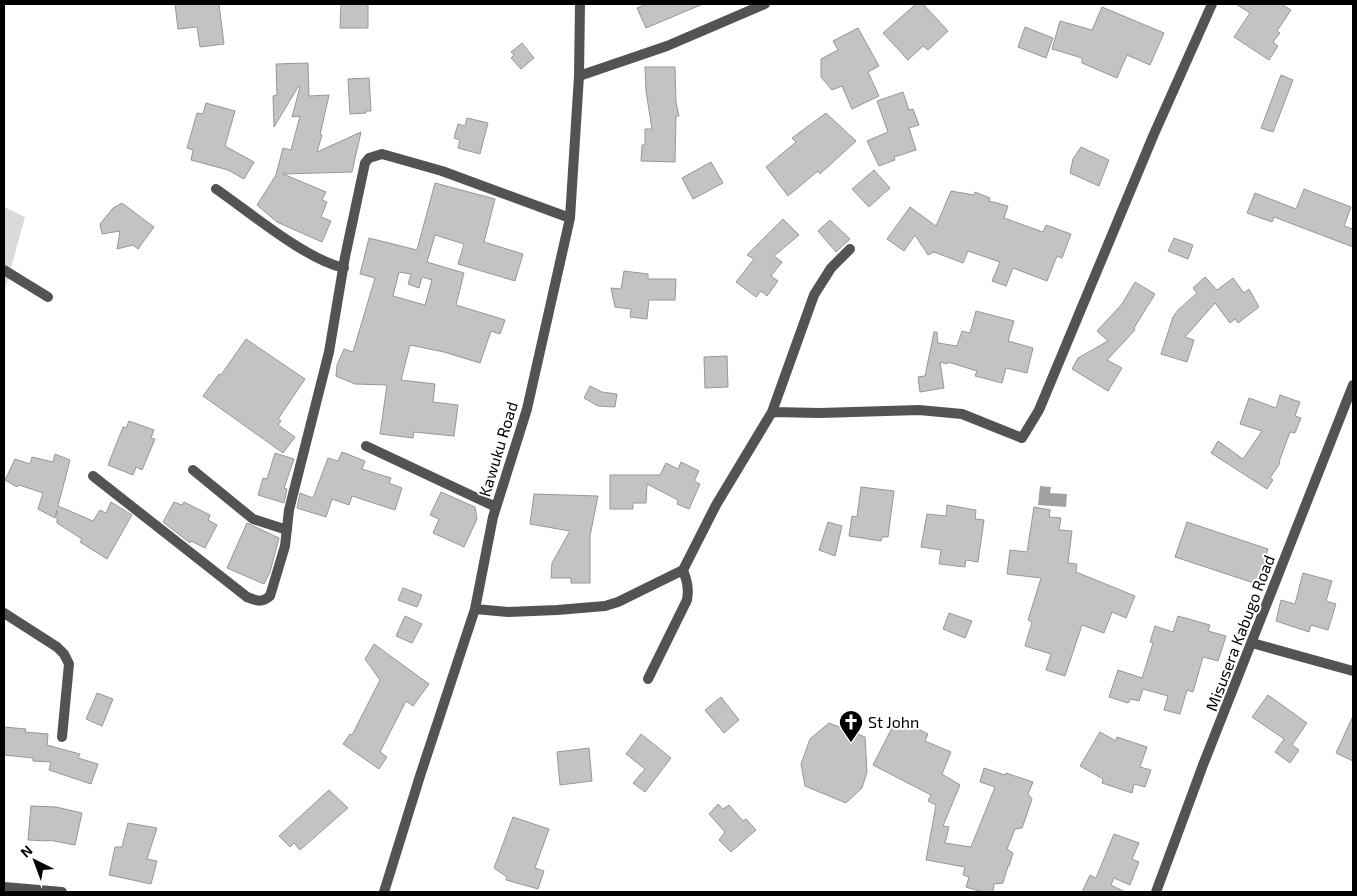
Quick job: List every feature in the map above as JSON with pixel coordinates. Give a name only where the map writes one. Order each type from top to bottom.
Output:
[{"type":"street","name":"Kawuku Road","points":[[384,892],[475,609],[496,507],[527,409],[570,218],[579,76],[580,4]]},
{"type":"street","points":[[579,76],[667,46],[765,4]]},
{"type":"street","points":[[772,412],[820,413],[919,410],[962,414],[1022,438],[1039,410],[1154,134],[1212,4]]},
{"type":"street","points":[[93,476],[248,597],[259,602],[265,600],[270,596],[281,563],[288,530],[289,510],[329,352],[365,164],[369,158],[382,154],[442,171],[570,218]]},
{"type":"street","points":[[216,189],[290,241],[323,261],[344,268]]},
{"type":"street","points":[[475,609],[508,612],[605,606],[618,602],[682,570],[720,498],[772,412],[814,295],[831,268],[850,248]]},
{"type":"street","points":[[4,270],[48,297]]},
{"type":"street","name":"Misusera Kabugo Road","points":[[1156,892],[1203,765],[1353,385]]},
{"type":"street","points":[[366,446],[496,507]]},
{"type":"street","points":[[193,470],[253,519],[288,530]]},
{"type":"street","points":[[648,679],[687,600],[687,582],[682,570]]},
{"type":"street","points":[[4,613],[56,647],[64,654],[69,664],[62,737]]},
{"type":"street","points":[[1252,643],[1353,671]]},
{"type":"street","points":[[4,887],[62,892]]},
{"type":"shaded area","points":[[4,207],[25,217],[4,293]]},
{"type":"shaded area","points":[[1040,486],[1051,487],[1050,493],[1067,494],[1066,507],[1038,505]]},
{"type":"building","points":[[175,4],[219,4],[224,44],[200,47],[197,27],[178,29]]},
{"type":"building","points":[[341,4],[368,4],[368,28],[340,28]]},
{"type":"building","points":[[647,4],[703,4],[646,28],[637,8]]},
{"type":"building","points":[[916,4],[923,4],[948,31],[928,50],[923,46],[908,60],[883,33]]},
{"type":"building","points":[[1236,4],[1281,4],[1291,10],[1277,31],[1280,33],[1273,42],[1278,46],[1269,60],[1234,37],[1250,13]]},
{"type":"building","points":[[1102,7],[1164,33],[1150,65],[1127,55],[1117,78],[1082,63],[1082,58],[1052,49],[1060,21],[1092,30]]},
{"type":"building","points":[[1025,27],[1053,38],[1046,58],[1018,47]]},
{"type":"building","points":[[858,28],[879,66],[868,72],[879,96],[852,109],[842,86],[832,90],[821,77],[821,59],[838,50],[833,41]]},
{"type":"building","points":[[522,43],[534,58],[521,69],[511,58],[514,55],[511,52]]},
{"type":"building","points":[[308,63],[309,96],[329,95],[317,152],[361,132],[352,172],[283,174],[326,192],[322,200],[327,202],[321,217],[331,221],[322,242],[277,222],[257,205],[276,175],[283,148],[291,150],[300,116],[292,117],[300,87],[298,87],[274,127],[273,96],[277,95],[276,64]]},
{"type":"building","points":[[645,67],[675,67],[676,102],[679,116],[676,116],[675,162],[641,161],[642,145],[645,145],[645,129],[652,129],[646,91]]},
{"type":"building","points":[[1281,75],[1293,80],[1273,132],[1261,128]]},
{"type":"building","points":[[369,78],[371,111],[350,114],[348,79]]},
{"type":"building","points":[[903,92],[909,110],[913,109],[919,125],[909,128],[916,150],[894,157],[895,160],[879,166],[867,141],[888,132],[877,101]]},
{"type":"building","points":[[206,103],[235,111],[225,146],[254,162],[244,179],[228,170],[191,160],[193,150],[187,148],[197,113],[203,114]]},
{"type":"building","points":[[826,113],[856,141],[820,174],[818,171],[788,196],[766,167],[796,142],[792,138]]},
{"type":"building","points":[[467,118],[488,123],[480,154],[458,148],[460,140],[454,138],[458,124],[465,126]]},
{"type":"building","points":[[1081,147],[1109,160],[1099,186],[1070,173],[1073,159]]},
{"type":"building","points":[[711,162],[723,183],[693,199],[682,178]]},
{"type":"building","points":[[874,170],[890,188],[869,207],[852,189]]},
{"type":"building","points":[[435,183],[495,199],[484,242],[523,254],[515,281],[458,264],[464,244],[435,235],[427,262],[464,273],[456,305],[505,320],[500,334],[491,331],[480,363],[444,352],[410,345],[401,380],[435,384],[433,402],[458,405],[454,436],[414,432],[413,438],[380,434],[387,385],[355,384],[336,376],[337,365],[344,349],[353,352],[375,278],[360,274],[369,238],[417,250]],"holes":[[[399,272],[411,274],[408,284],[419,288],[422,277],[432,280],[425,305],[393,296]]]},
{"type":"building","points":[[1304,189],[1351,207],[1344,226],[1353,229],[1353,247],[1274,217],[1272,222],[1247,213],[1255,193],[1296,209]]},
{"type":"building","points":[[951,191],[974,195],[975,192],[990,198],[989,201],[1008,206],[1004,218],[1043,232],[1046,225],[1071,234],[1062,258],[1057,256],[1047,281],[1013,268],[1006,286],[992,281],[1000,262],[968,251],[963,263],[934,252],[928,255],[915,235],[904,251],[887,239],[910,207],[936,226]]},
{"type":"building","points":[[122,203],[154,227],[138,249],[133,245],[117,249],[120,231],[102,234],[100,224],[113,208]]},
{"type":"building","points":[[783,219],[799,235],[774,256],[782,262],[771,276],[778,281],[767,296],[761,291],[756,297],[736,282],[754,259],[747,255]]},
{"type":"building","points":[[830,220],[850,239],[836,252],[818,231]]},
{"type":"building","points":[[1174,238],[1193,245],[1188,259],[1168,251]]},
{"type":"building","points":[[624,271],[648,274],[648,279],[676,279],[675,300],[649,300],[647,319],[630,317],[631,309],[615,307],[611,288],[621,289]]},
{"type":"building","points":[[1205,277],[1217,290],[1233,278],[1244,293],[1249,289],[1259,307],[1238,323],[1235,319],[1230,323],[1215,303],[1185,337],[1194,340],[1187,362],[1161,354],[1173,317],[1197,293],[1193,288]]},
{"type":"building","points":[[1135,282],[1155,294],[1134,328],[1135,330],[1107,360],[1122,368],[1108,391],[1072,369],[1078,358],[1108,341],[1097,331],[1122,304]]},
{"type":"building","points":[[976,311],[1014,321],[1008,341],[1033,348],[1027,373],[1006,368],[1002,383],[975,376],[977,371],[948,362],[947,364],[940,362],[944,388],[920,392],[918,377],[925,376],[934,332],[937,332],[938,343],[957,346],[962,331],[970,333]]},
{"type":"building","points":[[246,339],[305,379],[278,419],[281,421],[278,425],[295,437],[283,453],[203,396],[219,374],[221,375]]},
{"type":"building","points":[[727,356],[728,387],[705,388],[704,357]]},
{"type":"building","points":[[590,386],[602,392],[617,394],[615,407],[598,406],[584,398]]},
{"type":"building","points":[[1280,395],[1300,402],[1295,416],[1301,418],[1295,433],[1290,432],[1280,463],[1270,478],[1273,480],[1267,489],[1211,453],[1218,441],[1243,459],[1262,431],[1240,424],[1249,398],[1276,408]]},
{"type":"building","points":[[129,421],[154,430],[151,438],[155,439],[142,470],[136,467],[133,475],[108,465],[123,427],[126,428]]},
{"type":"building","points":[[342,452],[365,461],[362,469],[391,478],[389,483],[402,488],[395,510],[352,496],[349,505],[332,499],[326,517],[297,508],[300,493],[313,498],[328,458],[338,461]]},
{"type":"building","points":[[275,453],[294,459],[284,488],[287,489],[284,503],[258,495],[263,478],[267,479]]},
{"type":"building","points":[[55,454],[70,460],[58,506],[93,521],[100,510],[106,513],[111,502],[132,515],[107,559],[80,542],[82,539],[57,523],[57,510],[55,518],[38,509],[43,493],[19,485],[17,487],[5,480],[15,459],[30,464],[32,457],[53,462]]},
{"type":"building","points":[[681,462],[699,471],[694,481],[700,484],[689,509],[677,504],[678,500],[647,484],[646,503],[633,503],[633,509],[610,509],[610,475],[660,475],[666,463],[678,469]]},
{"type":"building","points":[[861,487],[894,491],[888,537],[882,537],[881,541],[849,536],[852,516],[857,517]]},
{"type":"building","points":[[441,492],[475,507],[477,519],[464,547],[433,533],[439,519],[430,515]]},
{"type":"building","points":[[534,494],[598,496],[590,536],[590,583],[571,583],[571,578],[551,578],[552,563],[570,531],[530,524]]},
{"type":"building","points":[[174,502],[182,505],[184,502],[210,515],[208,520],[217,525],[205,548],[191,541],[190,543],[163,522]]},
{"type":"building","points":[[947,505],[976,510],[975,519],[984,520],[978,562],[966,560],[965,567],[939,564],[941,550],[921,547],[927,514],[946,516]]},
{"type":"building","points":[[1034,507],[1050,510],[1049,517],[1061,518],[1059,530],[1072,531],[1068,563],[1077,564],[1076,572],[1135,596],[1126,618],[1112,612],[1104,633],[1082,625],[1065,676],[1046,670],[1051,654],[1025,646],[1032,622],[1028,620],[1041,578],[1007,574],[1010,550],[1027,552]]},
{"type":"building","points":[[828,522],[842,526],[835,556],[819,550]]},
{"type":"building","points":[[1187,522],[1268,549],[1257,584],[1175,557]]},
{"type":"building","points":[[247,523],[279,538],[270,572],[264,584],[227,568]]},
{"type":"building","points":[[1303,573],[1332,581],[1326,601],[1336,604],[1328,630],[1311,625],[1309,632],[1276,621],[1281,600],[1295,604]]},
{"type":"building","points":[[403,588],[422,595],[417,607],[398,600]]},
{"type":"building","points":[[949,613],[972,621],[965,638],[943,629]]},
{"type":"building","points":[[405,616],[422,624],[412,643],[396,636]]},
{"type":"building","points":[[1178,616],[1210,625],[1208,631],[1226,636],[1218,661],[1203,657],[1193,692],[1187,690],[1180,714],[1164,710],[1168,696],[1143,689],[1139,701],[1131,699],[1128,703],[1109,697],[1118,670],[1142,678],[1153,643],[1150,642],[1155,626],[1173,632]]},
{"type":"building","points":[[374,644],[429,684],[413,706],[406,701],[380,752],[387,757],[379,769],[343,744],[350,734],[352,735],[380,680],[365,659]]},
{"type":"building","points":[[97,693],[113,699],[102,726],[86,719]]},
{"type":"building","points":[[1268,695],[1307,723],[1292,745],[1299,750],[1290,763],[1275,752],[1284,739],[1252,717]]},
{"type":"building","points":[[721,697],[739,720],[724,733],[705,710]]},
{"type":"building","points":[[1353,716],[1353,761],[1336,753]]},
{"type":"building","points":[[897,718],[928,734],[925,741],[951,752],[942,774],[960,785],[943,826],[949,827],[945,843],[971,847],[995,787],[980,782],[984,768],[1033,782],[1028,794],[1032,799],[1022,828],[1015,829],[1007,849],[1013,853],[1003,883],[994,884],[993,892],[982,892],[966,887],[969,877],[963,875],[965,867],[926,860],[936,805],[928,801],[931,795],[873,765]]},
{"type":"building","points":[[829,723],[865,737],[867,772],[862,788],[846,803],[805,786],[801,764],[810,739]]},
{"type":"building","points":[[4,727],[26,729],[25,732],[48,734],[47,745],[80,754],[78,758],[98,764],[91,784],[49,770],[51,762],[33,761],[33,758],[4,755]]},
{"type":"building","points":[[1100,732],[1116,741],[1117,737],[1147,747],[1140,767],[1151,770],[1145,787],[1134,784],[1132,793],[1102,783],[1103,779],[1080,766]]},
{"type":"building","points":[[641,734],[671,758],[645,792],[633,783],[645,769],[626,754]]},
{"type":"building","points":[[589,748],[592,781],[560,785],[557,752]]},
{"type":"building","points":[[329,790],[348,808],[300,850],[294,843],[290,847],[279,836]]},
{"type":"building","points":[[718,804],[723,809],[729,805],[743,821],[746,819],[756,830],[731,852],[719,840],[725,832],[709,814]]},
{"type":"building","points":[[31,806],[56,807],[82,813],[75,845],[49,840],[28,840]]},
{"type":"building","points":[[513,817],[549,829],[535,868],[544,871],[538,889],[506,880],[507,877],[494,868]]},
{"type":"building","points":[[128,823],[157,828],[147,859],[157,861],[151,884],[109,875],[115,847],[122,847]]},
{"type":"building","points":[[1114,834],[1139,843],[1132,859],[1139,862],[1130,885],[1114,878],[1111,885],[1125,892],[1082,892],[1090,875],[1096,878]]},
{"type":"place","name":"St John","points":[[851,743]]}]
